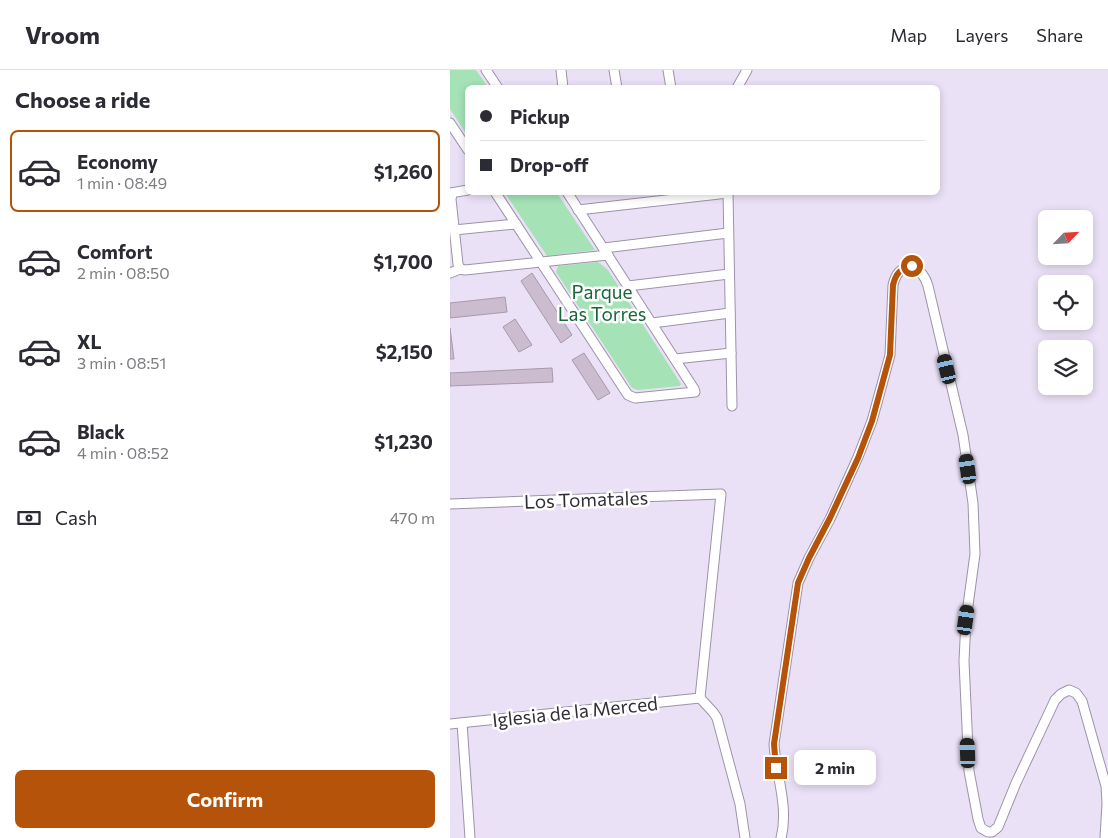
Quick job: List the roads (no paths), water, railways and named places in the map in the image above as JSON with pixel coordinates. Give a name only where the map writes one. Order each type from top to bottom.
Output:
[{"type":"street","points":[[486,70],[496,85]]},
{"type":"street","points":[[561,70],[563,85]]},
{"type":"street","points":[[614,70],[616,85]]},
{"type":"street","points":[[668,70],[670,85]]},
{"type":"street","points":[[739,85],[747,70]]},
{"type":"street","points":[[450,123],[465,146]]},
{"type":"street","points":[[450,141],[461,140]]},
{"type":"street","points":[[460,269],[453,234],[451,194],[465,191]]},
{"type":"street","points":[[498,195],[628,395],[635,398],[694,392],[675,359],[569,195]]},
{"type":"street","points":[[578,210],[710,195]]},
{"type":"street","points":[[728,195],[732,406]]},
{"type":"street","points":[[453,234],[516,224]]},
{"type":"street","points":[[450,274],[460,269],[541,262],[728,233]]},
{"type":"street","points":[[781,838],[783,830],[783,803],[776,768],[774,744],[798,583],[858,458],[872,421],[890,355],[893,285],[896,276],[902,269],[912,266],[920,270],[928,286],[963,435],[973,503],[975,554],[966,620],[964,661],[968,771],[978,820],[981,828],[988,832],[992,832],[998,827],[1016,783],[1056,700],[1061,694],[1069,690],[1076,693],[1082,701],[1106,786],[1105,838]]},
{"type":"street","points":[[628,286],[729,274]]},
{"type":"street","points":[[652,323],[730,313]]},
{"type":"street","points":[[675,359],[731,352]]},
{"type":"street","name":"Los Tomatales","points":[[450,504],[721,494],[700,698]]},
{"type":"street","points":[[700,698],[717,718],[740,804],[745,838]]},
{"type":"street","name":"Iglesia de la Merced","points":[[450,724],[700,698]]},
{"type":"street","points":[[462,722],[470,838]]},
{"type":"park label","name":"Parque Las Torres","points":[[602,302]]}]
